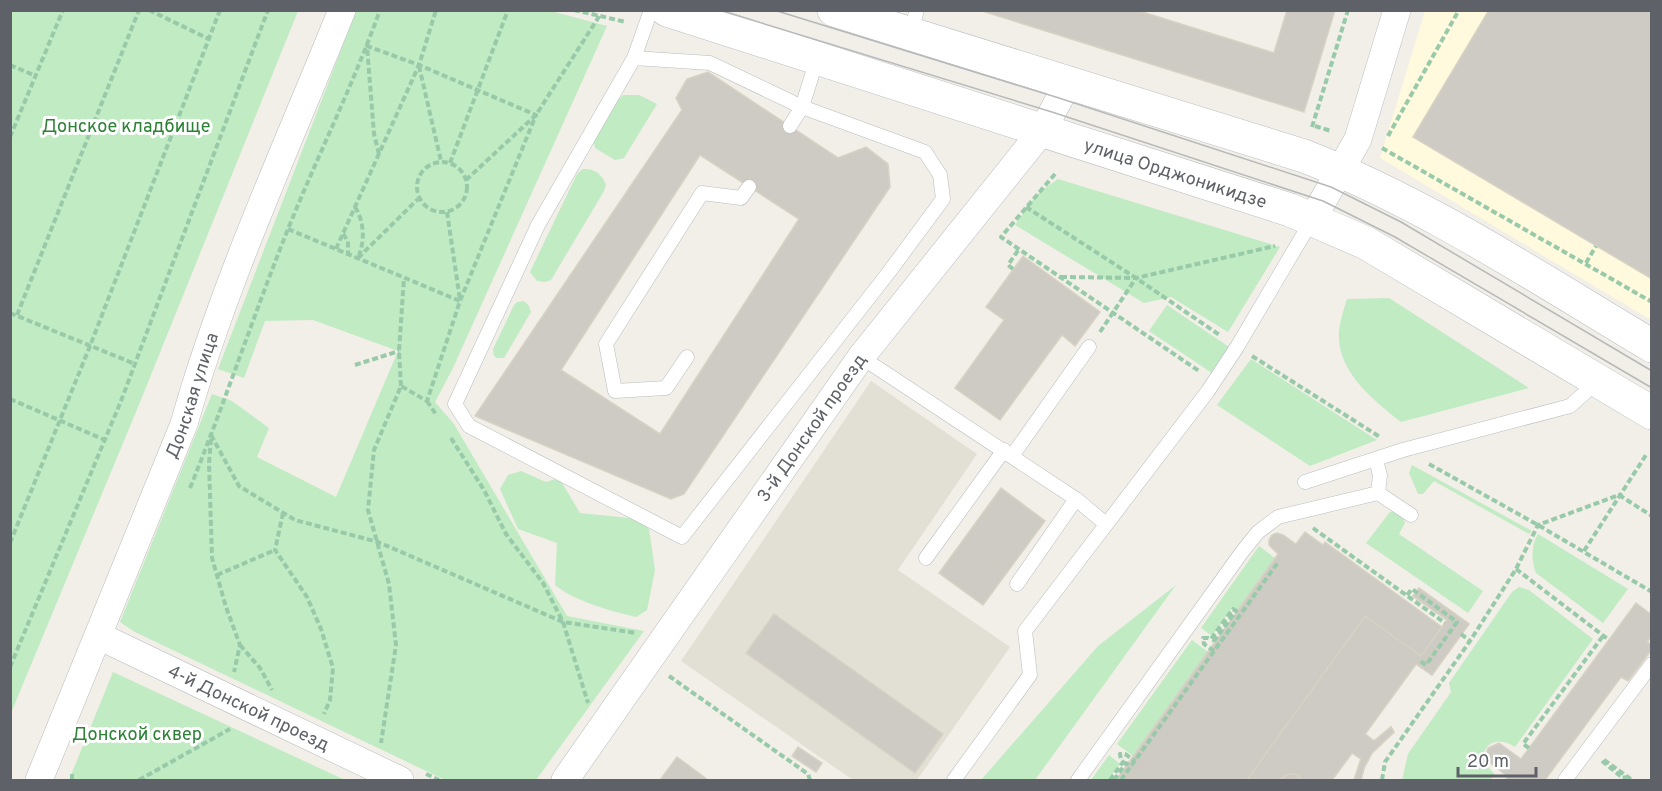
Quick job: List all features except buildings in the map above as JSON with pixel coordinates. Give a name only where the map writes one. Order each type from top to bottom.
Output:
[{"type":"main road","points":[[834,10],[913,22],[1068,83],[1293,152],[1341,170],[1416,206],[1652,346]]},
{"type":"main road","name":"улица Орджоникидзе","points":[[671,12],[1290,210],[1366,243],[1652,413]]},
{"type":"street","name":"Донская улица","points":[[39,780],[184,424],[198,375],[228,290],[342,10]]},
{"type":"street","points":[[1312,220],[1358,139],[1397,10]]},
{"type":"street","name":"3-й Донской проезд","points":[[565,780],[861,357],[1042,131],[1068,83]]},
{"type":"street","name":"4-й Донской проезд","points":[[99,636],[400,780]]},
{"type":"lane","points":[[634,58],[710,63],[802,107],[925,152],[940,175],[943,199],[889,272],[682,537],[469,426],[456,404],[538,225],[634,58],[671,12]]},
{"type":"lane","points":[[790,126],[802,107],[817,59]]},
{"type":"lane","points":[[687,357],[666,388],[615,391],[606,344],[702,193],[741,198],[749,187]]},
{"type":"lane","points":[[954,780],[1030,675],[1025,631],[1214,382],[1312,220]]},
{"type":"lane","points":[[926,558],[1089,347]]},
{"type":"lane","points":[[861,357],[1076,499],[1106,524]]},
{"type":"lane","points":[[1305,482],[1403,450],[1570,406],[1598,381]]},
{"type":"lane","points":[[1376,460],[1380,475],[1378,493]]},
{"type":"lane","points":[[1078,780],[1250,541],[1267,524],[1278,517],[1378,493],[1411,515]]},
{"type":"lane","points":[[1017,584],[1076,499]]},
{"type":"lane","points":[[1565,780],[1652,664]]},
{"type":"path","points":[[10,137],[63,10]]},
{"type":"path","points":[[16,315],[139,10]]},
{"type":"path","points":[[149,10],[209,39]]},
{"type":"path","points":[[10,543],[90,346],[220,10]]},
{"type":"path","points":[[10,667],[135,364],[268,10]]},
{"type":"path","points":[[229,386],[288,229],[367,46],[380,10]]},
{"type":"path","points":[[336,249],[419,65],[436,10]]},
{"type":"path","points":[[450,163],[508,10]]},
{"type":"path","points":[[1313,126],[1348,10]]},
{"type":"path","points":[[1460,10],[1382,149],[1652,302]]},
{"type":"path","points":[[427,400],[460,301],[536,115],[600,15]]},
{"type":"path","points":[[367,46],[419,65],[536,115]]},
{"type":"path","points":[[367,46],[379,154]]},
{"type":"path","points":[[10,65],[36,76]]},
{"type":"path","points":[[419,65],[441,161]]},
{"type":"path","points":[[466,180],[536,115]]},
{"type":"path","points":[[441,161],[450,163],[463,172],[466,180],[465,197],[461,204],[447,212],[431,210],[418,199],[417,182],[420,174],[425,167],[441,161]]},
{"type":"path","points":[[1055,174],[1001,237],[1214,382]]},
{"type":"path","points":[[358,258],[418,199]]},
{"type":"path","points":[[355,207],[359,213],[363,230],[362,249],[358,258]]},
{"type":"path","points":[[1026,207],[1237,347],[1403,450],[1584,551],[1652,592]]},
{"type":"path","points":[[447,212],[460,301]]},
{"type":"path","points":[[288,229],[460,301]]},
{"type":"path","points":[[343,234],[348,241],[348,254]]},
{"type":"path","points":[[1060,277],[1136,278],[1281,244]]},
{"type":"path","points":[[1586,264],[1596,246]]},
{"type":"path","points":[[1013,269],[1008,265],[1019,249]]},
{"type":"path","points":[[380,752],[396,645],[389,584],[368,510],[374,450],[401,386],[399,351],[404,278]]},
{"type":"path","points":[[1089,347],[1136,278]]},
{"type":"path","points":[[10,313],[135,364]]},
{"type":"path","points":[[355,365],[399,351]]},
{"type":"path","points":[[401,386],[427,400],[439,420]]},
{"type":"path","points":[[10,399],[105,440]]},
{"type":"path","points":[[446,430],[484,490],[506,534],[543,583],[563,622],[590,710]]},
{"type":"path","points":[[275,694],[260,668],[240,645],[212,558],[211,435],[239,486],[295,520],[378,542],[563,622],[645,634]]},
{"type":"path","points":[[205,451],[224,458]]},
{"type":"path","points":[[1584,551],[1646,454]]},
{"type":"path","points":[[1382,780],[1385,762],[1470,641],[1516,569],[1538,525],[1619,495]]},
{"type":"path","points":[[1619,495],[1652,516]]},
{"type":"path","points":[[283,513],[275,550],[308,597],[333,668],[330,700],[319,723]]},
{"type":"path","points":[[1293,514],[1445,623]]},
{"type":"path","points":[[218,575],[275,550]]},
{"type":"path","points":[[1121,780],[1279,561]]},
{"type":"path","points":[[1516,569],[1609,640]]},
{"type":"path","points":[[1370,579],[1375,572]]},
{"type":"path","points":[[1407,596],[1412,589],[1457,622],[1426,665],[1419,660]]},
{"type":"path","points":[[1208,638],[1211,639],[1233,609],[1236,611],[1214,641],[1218,645]]},
{"type":"path","points":[[1461,634],[1470,641]]},
{"type":"path","points":[[1529,748],[1523,744],[1603,636]]},
{"type":"path","points":[[1204,644],[1214,651]]},
{"type":"path","points":[[233,680],[240,645]]},
{"type":"path","points":[[669,676],[808,774],[810,780]]},
{"type":"path","points":[[139,780],[235,726]]},
{"type":"path","points":[[1589,748],[1632,780]]},
{"type":"path","points":[[1125,754],[1135,761]]},
{"type":"path","points":[[1112,780],[1124,762],[1121,760]]},
{"type":"path","points":[[1112,780],[1126,763],[1131,767]]},
{"type":"path","points":[[1602,763],[1623,778],[1627,777]]},
{"type":"shaded area","points":[[1425,11],[1651,11],[1651,320],[1380,158]]},
{"type":"shaded area","points":[[871,381],[977,454],[898,570],[1010,647],[917,780],[853,780],[681,661]]},
{"type":"green space","name":"Донское кладбище","points":[[11,10],[298,11],[11,713]]},
{"type":"green space","points":[[356,11],[551,11],[607,26],[453,368],[435,402],[454,424],[567,616],[644,631],[536,780],[445,780],[135,632],[120,622],[212,394],[232,401],[269,428],[257,457],[336,497],[398,351],[313,320],[265,321],[244,378],[218,369]]},
{"type":"green space","points":[[623,95],[639,95],[657,104],[624,158],[615,160],[595,148],[593,138]]},
{"type":"green space","points":[[583,169],[600,175],[606,185],[604,191],[551,280],[537,281],[530,272],[577,174]]},
{"type":"green space","points":[[1058,179],[1280,247],[1228,332],[1171,297],[1144,303],[1015,225],[1037,194]]},
{"type":"green space","points":[[1389,298],[1529,388],[1401,422],[1358,383],[1343,359],[1340,345],[1339,331],[1347,299]]},
{"type":"green space","points":[[524,301],[531,312],[504,358],[497,358],[494,356],[493,349],[514,305]]},
{"type":"green space","points":[[1167,305],[1229,347],[1212,373],[1149,331]]},
{"type":"green space","points":[[1251,359],[1377,440],[1310,466],[1217,405]]},
{"type":"green space","points":[[1412,465],[1532,531],[1529,534],[1434,481],[1423,494],[1418,494],[1409,473]]},
{"type":"green space","points":[[521,471],[546,482],[559,478],[580,513],[639,519],[649,529],[655,570],[647,610],[636,617],[615,612],[582,601],[555,585],[557,543],[518,529],[500,489],[508,475]]},
{"type":"green space","points":[[1390,512],[1396,512],[1403,517],[1405,523],[1399,534],[1483,591],[1468,613],[1366,543]]},
{"type":"green space","points":[[1538,534],[1628,589],[1603,623],[1536,573],[1532,553]]},
{"type":"green space","points":[[1259,546],[1275,558],[1238,610],[1233,607],[1212,636],[1201,628]]},
{"type":"green space","points":[[1176,585],[1035,780],[981,780],[1098,646]]},
{"type":"green space","points":[[1519,587],[1529,590],[1593,639],[1515,747],[1498,742],[1491,743],[1487,747],[1484,760],[1495,774],[1490,780],[1402,780],[1408,754],[1451,692],[1449,683],[1512,592]]},
{"type":"green space","points":[[1192,640],[1208,652],[1133,756],[1117,744]]},
{"type":"green space","name":"Донской сквер","points":[[113,672],[345,780],[69,780]]},
{"type":"green space","points":[[1109,755],[1120,764],[1108,780],[1091,780]]},
{"type":"tram line","points":[[719,10],[1052,112],[1323,201],[1395,237],[1652,388]]},
{"type":"tram line","points":[[774,10],[1059,98],[1331,187],[1401,222],[1652,371]]}]
